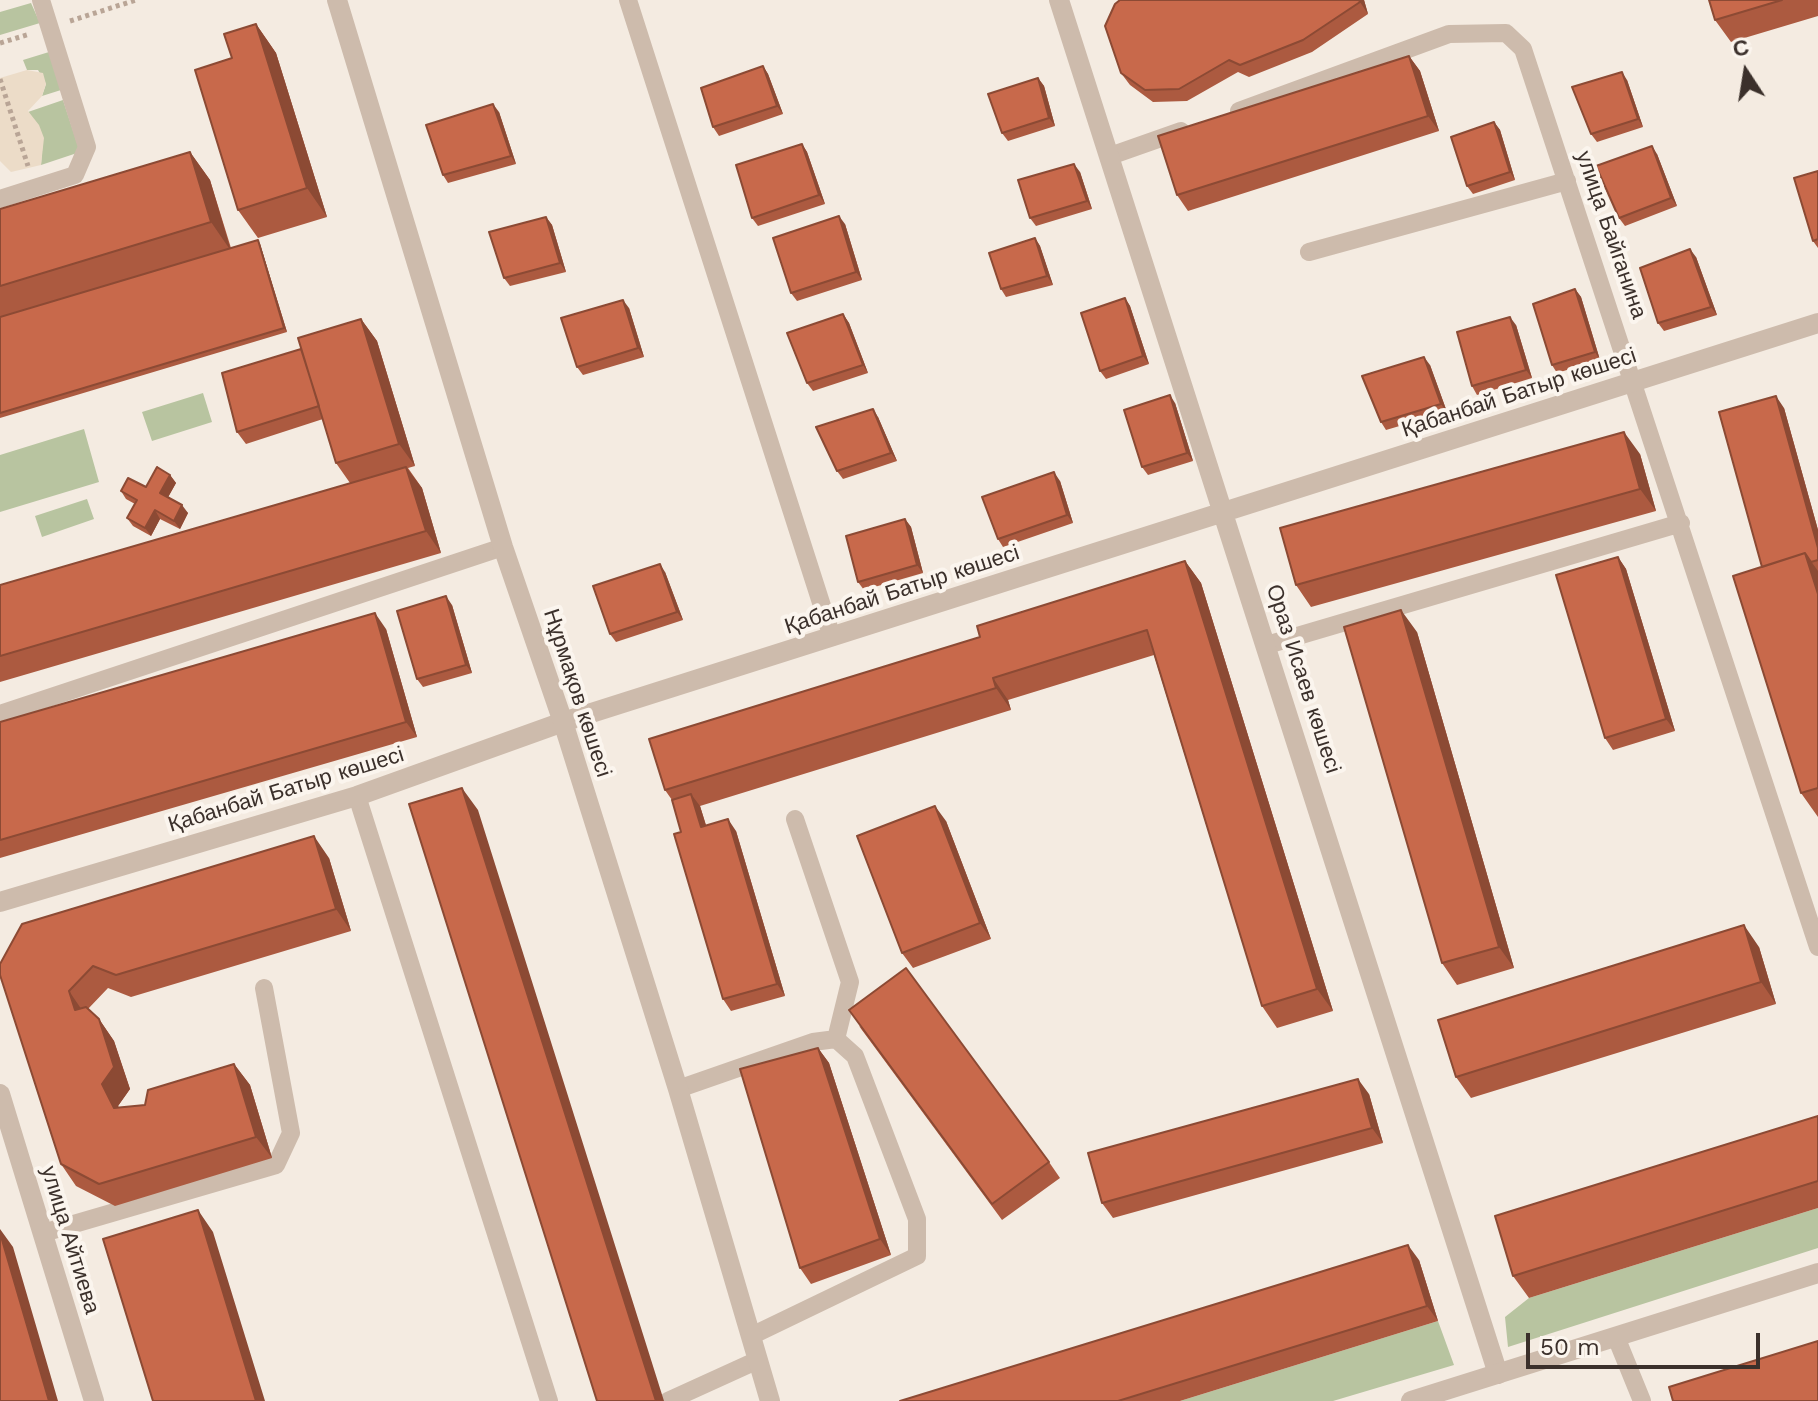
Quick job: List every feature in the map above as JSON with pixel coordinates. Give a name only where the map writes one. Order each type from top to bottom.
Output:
[{"type":"street","name":"Нұрмақов көшесі","points":[[337,0],[503,547],[563,722],[678,1089],[770,1401]]},
{"type":"street","name":"Ораз Исаев көшесі","points":[[1059,0],[1498,1374]]},
{"type":"street","name":"Қабанбай Батыр көшесі","points":[[0,902],[357,796],[563,722],[1818,323]]},
{"type":"street","name":"улица Айтиева","points":[[0,1094],[94,1401]]},
{"type":"street","points":[[1411,1401],[1460,1394],[1498,1374],[1818,1273]]},
{"type":"lane","points":[[0,199],[75,175],[87,147],[41,0]]},
{"type":"lane","points":[[628,0],[832,637]]},
{"type":"lane","name":"улица Байганина","points":[[1226,115],[1449,34],[1506,33],[1523,49],[1635,382],[1818,947]]},
{"type":"lane","points":[[1110,156],[1197,126]]},
{"type":"lane","points":[[1309,252],[1567,181]]},
{"type":"lane","points":[[1267,645],[1681,523]]},
{"type":"lane","points":[[0,714],[503,547]]},
{"type":"lane","points":[[357,796],[549,1401]]},
{"type":"lane","points":[[795,819],[850,982],[836,1039]]},
{"type":"lane","points":[[43,1233],[276,1165],[291,1133],[264,988]]},
{"type":"lane","points":[[678,1089],[813,1042],[836,1039],[855,1056],[917,1219],[917,1256],[751,1336]]},
{"type":"lane","points":[[1616,1337],[1642,1401]]},
{"type":"lane","points":[[668,1401],[758,1360]]},
{"type":"path","points":[[0,79],[34,188]]},
{"type":"green space","points":[[31,3],[40,23],[0,35],[0,12]]},
{"type":"green space","points":[[49,52],[61,90],[42,96],[46,84],[38,70],[27,70],[23,60]]},
{"type":"green space","points":[[63,100],[80,152],[41,165],[43,138],[28,112]]},
{"type":"green space","points":[[203,393],[212,422],[152,441],[142,412]]},
{"type":"green space","points":[[84,429],[99,482],[0,512],[0,455]]},
{"type":"green space","points":[[87,499],[94,519],[42,537],[35,516]]},
{"type":"green space","points":[[1818,1208],[1818,1248],[1508,1347],[1505,1317],[1529,1298]]},
{"type":"green space","points":[[1438,1321],[1454,1365],[1333,1401],[1180,1401]]},
{"type":"shaded area","points":[[27,70],[43,73],[46,84],[42,96],[28,111],[44,138],[41,165],[11,172],[0,161],[0,78]]},
{"type":"building","points":[[1120,0],[1360,2],[1303,40],[1240,65],[1229,60],[1179,89],[1145,90],[1121,73],[1105,26]]},
{"type":"building","points":[[1709,0],[1782,0],[1715,20]]},
{"type":"building","points":[[256,24],[307,188],[238,210],[195,70],[232,58],[224,34]]},
{"type":"building","points":[[1409,56],[1428,116],[1177,195],[1158,136]]},
{"type":"building","points":[[763,66],[777,106],[713,127],[701,88]]},
{"type":"building","points":[[1622,72],[1638,119],[1591,134],[1572,87]]},
{"type":"building","points":[[1038,78],[1049,118],[1002,133],[988,94]]},
{"type":"building","points":[[493,104],[511,156],[443,175],[426,125]]},
{"type":"building","points":[[1494,122],[1510,172],[1467,186],[1451,137]]},
{"type":"building","points":[[802,144],[819,195],[752,218],[736,165]]},
{"type":"building","points":[[1652,146],[1671,198],[1619,218],[1596,166]]},
{"type":"building","points":[[190,152],[211,222],[0,286],[0,209]]},
{"type":"building","points":[[1074,164],[1087,201],[1030,218],[1018,180]]},
{"type":"building","points":[[1818,171],[1818,239],[1813,241],[1794,178]]},
{"type":"building","points":[[839,216],[856,272],[791,293],[773,238]]},
{"type":"building","points":[[546,217],[560,263],[504,278],[489,232]]},
{"type":"building","points":[[1035,238],[1047,276],[1001,289],[989,253]]},
{"type":"building","points":[[258,240],[284,328],[0,413],[0,317]]},
{"type":"building","points":[[1690,249],[1711,307],[1658,323],[1640,268]]},
{"type":"building","points":[[1575,289],[1595,352],[1552,365],[1533,304]]},
{"type":"building","points":[[1125,298],[1143,356],[1100,371],[1081,313]]},
{"type":"building","points":[[623,300],[638,348],[577,367],[561,318]]},
{"type":"building","points":[[843,314],[863,365],[807,383],[787,333]]},
{"type":"building","points":[[1510,317],[1526,370],[1472,386],[1457,332]]},
{"type":"building","points":[[361,319],[399,444],[336,463],[298,338]]},
{"type":"building","points":[[301,349],[319,406],[237,432],[222,373]]},
{"type":"building","points":[[1424,357],[1441,404],[1381,422],[1362,376]]},
{"type":"building","points":[[1170,395],[1187,453],[1142,467],[1124,410]]},
{"type":"building","points":[[1776,396],[1818,548],[1818,560],[1811,562],[1805,553],[1762,567],[1719,412]]},
{"type":"building","points":[[873,409],[891,453],[837,471],[816,427]]},
{"type":"building","points":[[1624,432],[1640,489],[1296,585],[1280,528]]},
{"type":"building","points":[[157,467],[170,475],[160,493],[182,505],[174,521],[155,510],[145,528],[127,518],[137,500],[121,491],[128,478],[146,487]]},
{"type":"building","points":[[406,467],[426,531],[0,656],[0,585]]},
{"type":"building","points":[[1054,472],[1067,515],[998,539],[982,497]]},
{"type":"building","points":[[905,519],[917,565],[858,582],[846,536]]},
{"type":"building","points":[[1805,553],[1818,594],[1818,788],[1801,793],[1733,576]]},
{"type":"building","points":[[1618,557],[1666,719],[1605,738],[1556,575]]},
{"type":"building","points":[[1185,561],[1317,989],[1262,1006],[1147,630],[993,678],[996,688],[665,790],[649,739],[980,637],[977,626]]},
{"type":"building","points":[[660,564],[677,612],[610,634],[593,586]]},
{"type":"building","points":[[446,596],[466,665],[417,679],[397,611]]},
{"type":"building","points":[[1401,610],[1499,947],[1442,963],[1344,627]]},
{"type":"building","points":[[375,613],[406,722],[0,840],[0,722]]},
{"type":"building","points":[[462,788],[656,1401],[597,1401],[409,804]]},
{"type":"building","points":[[691,794],[701,827],[728,819],[777,984],[723,999],[674,834],[681,832],[672,800]]},
{"type":"building","points":[[935,806],[980,923],[902,953],[857,836]]},
{"type":"building","points":[[314,836],[336,909],[116,975],[93,966],[69,991],[75,1010],[86,1007],[99,1019],[114,1067],[102,1084],[114,1108],[145,1105],[148,1090],[234,1064],[256,1137],[99,1184],[61,1164],[0,975],[0,964],[22,924]]},
{"type":"building","points":[[1744,925],[1761,982],[1456,1077],[1438,1020]]},
{"type":"building","points":[[906,968],[1049,1162],[992,1204],[849,1010]]},
{"type":"building","points":[[818,1048],[880,1239],[800,1268],[740,1069]]},
{"type":"building","points":[[1358,1079],[1372,1128],[1102,1203],[1088,1153]]},
{"type":"building","points":[[1818,1116],[1818,1181],[1513,1276],[1495,1216]]},
{"type":"building","points":[[198,1210],[256,1401],[153,1401],[103,1239]]},
{"type":"building","points":[[0,1233],[49,1401],[0,1401]]},
{"type":"building","points":[[1408,1245],[1427,1306],[1118,1401],[900,1401]]},
{"type":"building","points":[[1818,1341],[1818,1401],[1673,1401],[1669,1387]]}]
